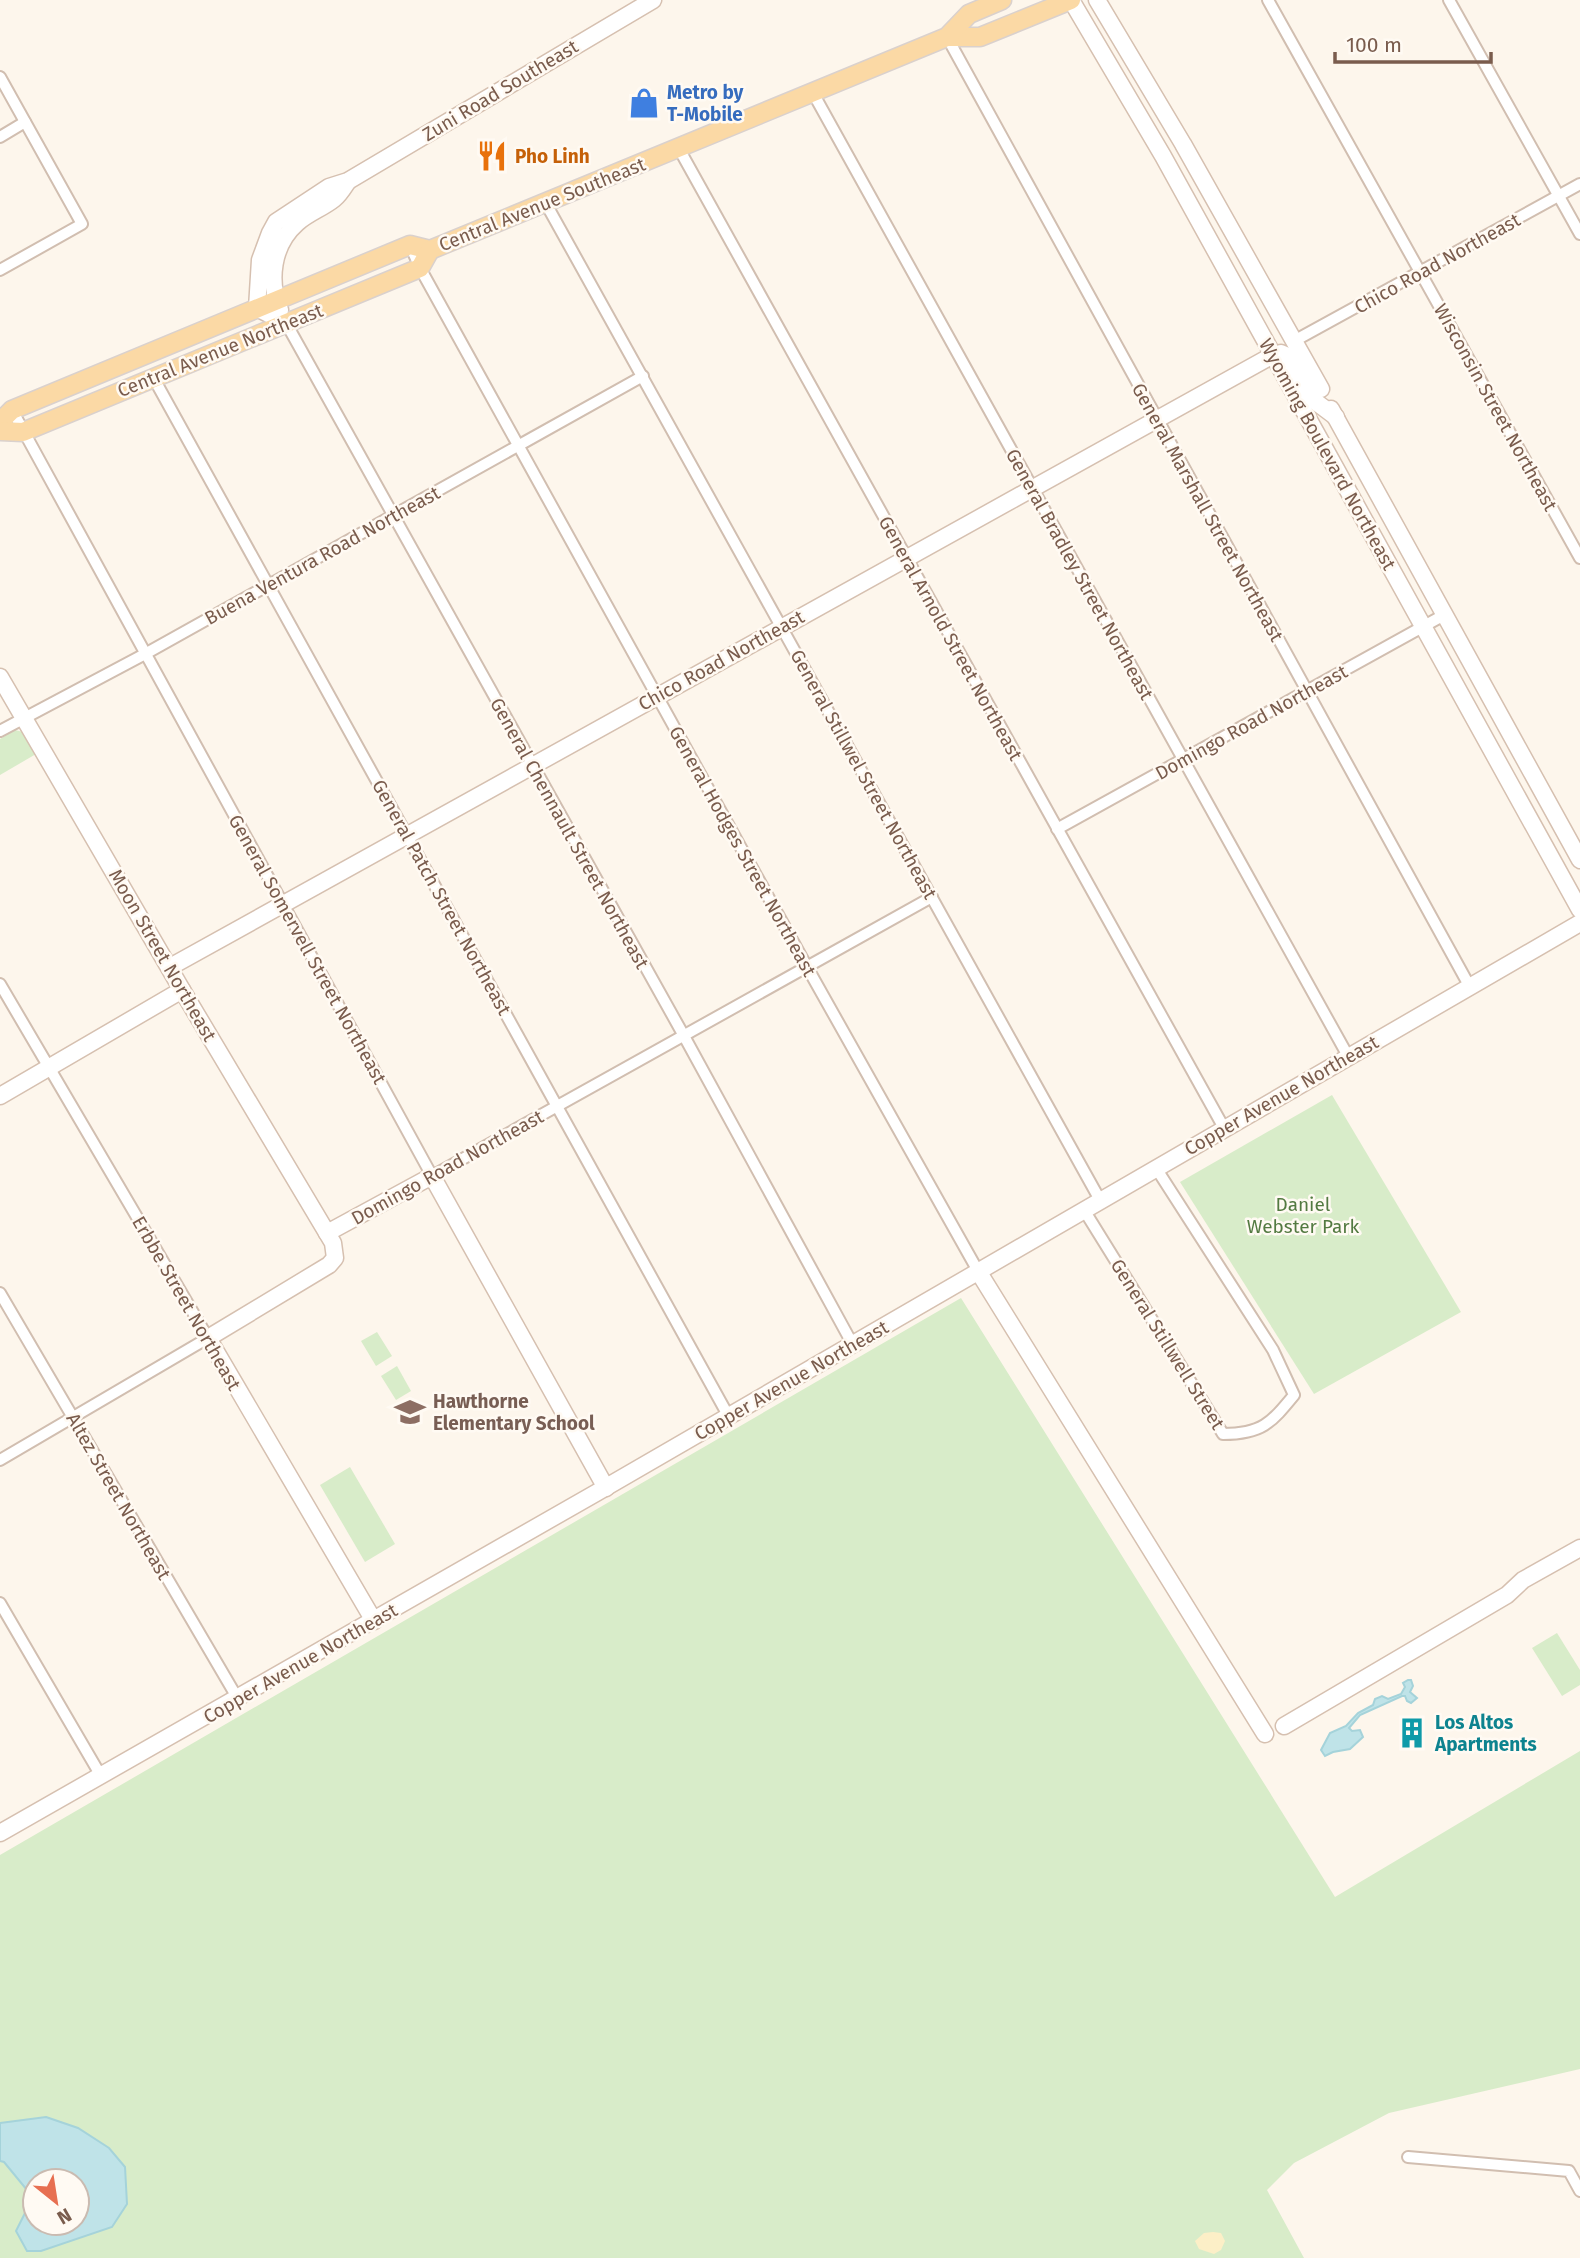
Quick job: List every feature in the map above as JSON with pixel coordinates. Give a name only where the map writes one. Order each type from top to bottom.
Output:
[{"type":"main road","name":"Central Avenue Southeast","points":[[6,416],[410,245],[430,250],[813,93],[947,37],[969,14],[1002,0]]},
{"type":"main road","points":[[947,37],[980,37],[1071,0]]},
{"type":"main road","points":[[420,268],[430,250]]},
{"type":"main road","name":"Central Avenue Northeast","points":[[0,431],[23,432],[420,268]]},
{"type":"street","name":"Zuni Road Southeast","points":[[257,308],[260,260],[276,222],[329,187],[348,181],[653,0]]},
{"type":"street","name":"Wyoming Boulevard Northeast","points":[[1071,0],[1163,156],[1580,910]]},
{"type":"street","name":"Wyoming Boulevard Northeast","points":[[1097,0],[1183,144],[1294,341],[1580,860]]},
{"type":"street","name":"Wisconsin Street Northeast","points":[[1268,0],[1580,558]]},
{"type":"street","points":[[1449,0],[1580,234]]},
{"type":"street","name":"General Marshall Street Northeast","points":[[947,37],[1470,987]]},
{"type":"street","points":[[0,78],[82,224],[0,270]]},
{"type":"street","name":"General Bradley Street Northeast","points":[[813,93],[1348,1056]]},
{"type":"street","points":[[0,137],[25,122]]},
{"type":"street","name":"General Arnold Street Northeast","points":[[678,147],[1224,1128]]},
{"type":"street","name":"Zuni Road Southeast","points":[[286,323],[276,302],[272,282],[275,257],[294,225],[334,199],[348,181]]},
{"type":"street","name":"Chico Road Northeast","points":[[1294,341],[1580,184]]},
{"type":"street","name":"General Stillwel Street Northeast","points":[[545,202],[1100,1200]]},
{"type":"street","name":"General Hodges Street Northeast","points":[[410,245],[420,268],[978,1271]]},
{"type":"street","points":[[1222,265],[1231,267],[1239,274],[1278,340],[1285,343],[1294,341]]},
{"type":"street","points":[[257,308],[286,323]]},
{"type":"street","name":"General Chennault Street Northeast","points":[[286,323],[684,1036],[853,1345]]},
{"type":"street","points":[[1273,355],[1281,353],[1290,357],[1316,402],[1336,417]]},
{"type":"street","name":"Chico Road Northeast","points":[[170,967],[1273,355]]},
{"type":"street","name":"Buena Ventura Road Northeast","points":[[0,731],[643,376]]},
{"type":"street","name":"General Patch Street Northeast","points":[[153,377],[729,1417]]},
{"type":"street","name":"General Somervell Street Northeast","points":[[6,416],[23,432],[606,1488]]},
{"type":"street","name":"Domingo Road Northeast","points":[[1057,829],[1444,615]]},
{"type":"street","name":"Moon Street Northeast","points":[[0,677],[181,990],[327,1233]]},
{"type":"street","name":"Domingo Road Northeast","points":[[0,1460],[330,1265],[336,1253],[327,1233],[932,897]]},
{"type":"street","name":"Copper Avenue Northeast","points":[[0,1833],[606,1488],[1580,923]]},
{"type":"street","name":"Erbbe Street Northeast","points":[[0,984],[374,1621]]},
{"type":"street","points":[[0,1096],[181,990]]},
{"type":"street","name":"General Stillwell Street","points":[[1084,1209],[1223,1434],[1246,1434],[1274,1420],[1294,1395],[1273,1350],[1156,1168]]},
{"type":"street","points":[[978,1271],[1265,1734]]},
{"type":"street","name":"Altez Street Northeast","points":[[0,1293],[238,1699]]},
{"type":"street","points":[[1284,1726],[1507,1595],[1525,1579],[1580,1548]]},
{"type":"street","points":[[0,1603],[101,1776]]},
{"type":"street","points":[[1408,2157],[1569,2171],[1580,2191]]},
{"type":"green space","points":[[15,730],[23,732],[36,754],[0,775],[0,739]]},
{"type":"green space","name":"Daniel Webster Park","points":[[1332,1095],[1461,1312],[1314,1394],[1180,1182]]},
{"type":"green space","points":[[961,1298],[1335,1897],[1580,1751],[1580,2069],[1389,2113],[1294,2163],[1267,2190],[1304,2258],[0,2258],[0,1855]]},
{"type":"green space","points":[[377,1332],[392,1356],[376,1366],[361,1341]]},
{"type":"green space","points":[[397,1366],[411,1391],[396,1400],[381,1376]]},
{"type":"green space","points":[[350,1467],[395,1544],[365,1562],[320,1485]]},
{"type":"green space","points":[[1557,1633],[1580,1670],[1580,1685],[1562,1696],[1532,1648]]},
{"type":"sand","points":[[1204,2233],[1221,2233],[1225,2241],[1221,2250],[1214,2254],[1199,2249],[1195,2241]]},
{"type":"water","points":[[1411,1680],[1413,1686],[1410,1692],[1417,1698],[1411,1703],[1402,1696],[1360,1715],[1349,1728],[1352,1731],[1360,1730],[1363,1737],[1350,1749],[1325,1756],[1321,1750],[1330,1733],[1346,1726],[1358,1713],[1373,1705],[1375,1699],[1382,1696],[1388,1699],[1401,1694],[1405,1687],[1403,1683]]},
{"type":"water","points":[[46,2117],[78,2128],[109,2148],[125,2167],[127,2204],[112,2227],[91,2234],[91,2167],[21,2167],[21,2183],[4,2162],[0,2161],[0,2123]]},
{"type":"water","points":[[21,2221],[21,2237],[82,2237],[41,2251],[27,2251],[16,2231]]},
{"type":"place","name":"Metro by T-Mobile","points":[[644,103]]},
{"type":"place","name":"Pho Linh","points":[[492,156]]},
{"type":"place","name":"Hawthorne Elementary School","points":[[410,1412]]},
{"type":"place","name":"Los Altos Apartments","points":[[1412,1733]]}]
